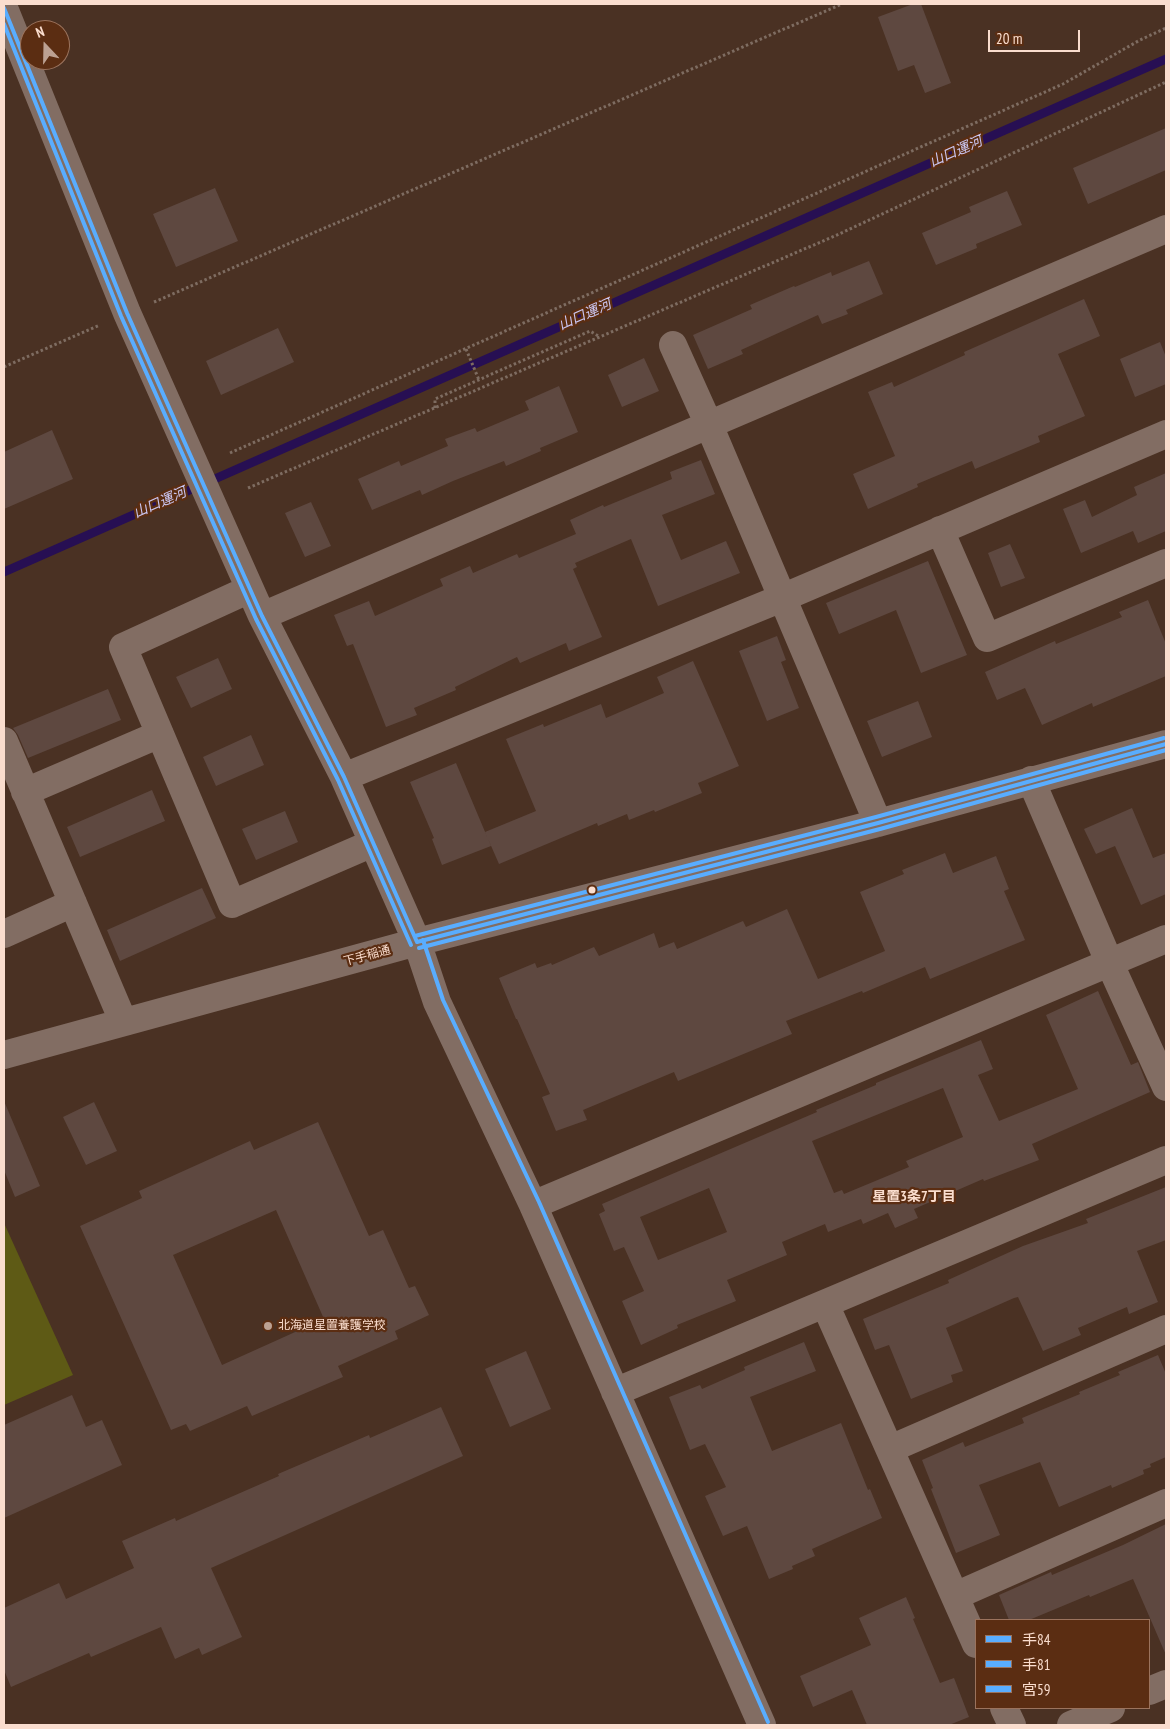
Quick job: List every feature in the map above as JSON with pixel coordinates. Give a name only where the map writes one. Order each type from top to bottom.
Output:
[{"type":"street","points":[[4,8],[127,313],[194,465],[262,616],[344,777],[417,942],[437,1002],[533,1205],[762,1725]]},
{"type":"street","points":[[262,616],[1166,229]]},
{"type":"street","points":[[673,345],[709,425],[878,823]]},
{"type":"street","points":[[344,777],[782,598],[1166,434]]},
{"type":"street","points":[[940,530],[987,638],[1166,563]]},
{"type":"street","points":[[250,589],[123,647],[232,904],[373,843]]},
{"type":"street","points":[[25,792],[160,734]]},
{"type":"street","points":[[4,741],[123,1021]]},
{"type":"street","name":"下手稲通","points":[[4,1054],[417,942],[878,823],[1166,744]]},
{"type":"street","points":[[1031,780],[1110,964],[1166,1087]]},
{"type":"street","points":[[4,934],[73,903]]},
{"type":"street","points":[[533,1205],[1166,939]]},
{"type":"street","points":[[615,1392],[1166,1160]]},
{"type":"street","points":[[825,1304],[975,1642]]},
{"type":"street","points":[[890,1450],[1166,1329]]},
{"type":"street","points":[[955,1596],[1166,1503]]},
{"type":"street","points":[[1150,1691],[1166,1684]]},
{"type":"street","points":[[1004,1709],[1012,1725]]},
{"type":"street","points":[[1072,1725],[1109,1709]]},
{"type":"path","points":[[4,367],[842,4]]},
{"type":"path","points":[[230,453],[1063,84],[1140,40],[1166,28]]},
{"type":"path","points":[[248,488],[837,235],[1166,82]]},
{"type":"path","points":[[435,408],[435,399],[590,331],[601,337]]},
{"type":"path","points":[[466,348],[479,380]]},
{"type":"shaded area","points":[[4,1223],[73,1375],[4,1405]]},
{"type":"building","points":[[913,4],[921,4],[951,83],[925,93],[914,65],[898,71],[878,17]]},
{"type":"building","points":[[1166,128],[1166,170],[1088,204],[1073,168]]},
{"type":"building","points":[[215,188],[238,241],[176,267],[153,214]]},
{"type":"building","points":[[1007,191],[1022,225],[976,244],[977,248],[936,265],[922,233],[971,212],[969,207]]},
{"type":"building","points":[[869,261],[883,294],[846,310],[848,314],[822,324],[818,315],[741,350],[743,354],[708,369],[693,335],[752,309],[750,305],[794,286],[831,272],[832,276]]},
{"type":"building","points":[[1084,299],[1100,336],[1058,354],[1085,416],[1038,436],[1040,442],[975,469],[972,461],[917,484],[918,487],[868,509],[853,474],[895,456],[868,392],[892,382],[894,387],[965,355],[964,352]]},
{"type":"building","points":[[278,328],[294,362],[221,395],[206,361]]},
{"type":"building","points":[[1160,342],[1166,357],[1166,384],[1135,397],[1120,359]]},
{"type":"building","points":[[644,358],[659,391],[622,407],[608,375]]},
{"type":"building","points":[[559,386],[578,432],[540,448],[541,451],[506,466],[504,461],[422,495],[420,490],[372,510],[358,479],[399,461],[401,466],[448,446],[445,439],[475,428],[477,432],[529,410],[525,401]]},
{"type":"building","points":[[52,430],[73,479],[4,509],[4,452]]},
{"type":"building","points":[[701,460],[715,494],[662,515],[681,560],[726,541],[740,573],[658,606],[631,539],[575,563],[577,567],[573,569],[602,637],[569,651],[566,643],[520,663],[517,657],[455,687],[456,690],[414,708],[417,715],[386,727],[353,644],[347,646],[334,615],[369,601],[375,616],[443,586],[440,579],[470,566],[473,573],[517,554],[519,558],[576,534],[570,520],[603,505],[604,507],[672,479],[670,472]]},
{"type":"building","points":[[1166,473],[1166,531],[1138,543],[1133,531],[1081,553],[1063,509],[1085,500],[1092,517],[1137,495],[1134,487]]},
{"type":"building","points":[[311,502],[331,546],[305,557],[285,513]]},
{"type":"building","points":[[1010,544],[1025,578],[1001,587],[988,553]]},
{"type":"building","points":[[928,561],[967,655],[921,673],[896,610],[839,634],[826,603]]},
{"type":"building","points":[[1148,600],[1166,644],[1166,676],[1093,707],[1092,703],[1042,725],[1025,688],[997,700],[985,672],[1055,641],[1056,644],[1122,617],[1119,612]]},
{"type":"building","points":[[777,636],[786,660],[781,662],[799,708],[767,721],[739,651]]},
{"type":"building","points":[[218,658],[232,689],[191,708],[176,677]]},
{"type":"building","points":[[693,661],[739,766],[698,783],[702,793],[655,812],[654,810],[629,820],[627,814],[598,826],[597,823],[499,864],[485,832],[536,811],[506,739],[543,724],[544,727],[601,704],[606,718],[664,693],[657,677]]},
{"type":"building","points":[[108,689],[121,720],[28,758],[13,728]]},
{"type":"building","points":[[918,701],[932,737],[882,757],[867,721]]},
{"type":"building","points":[[251,735],[264,765],[216,786],[203,757]]},
{"type":"building","points":[[456,763],[491,846],[442,865],[432,839],[434,838],[410,782]]},
{"type":"building","points":[[152,790],[165,821],[80,857],[67,827]]},
{"type":"building","points":[[1132,808],[1153,858],[1166,853],[1166,894],[1141,905],[1115,846],[1096,854],[1084,829]]},
{"type":"building","points":[[285,811],[298,842],[256,860],[242,829]]},
{"type":"building","points":[[945,853],[953,873],[996,856],[1009,889],[1004,891],[1025,940],[930,979],[925,967],[863,993],[862,991],[786,1021],[792,1034],[678,1081],[674,1072],[583,1110],[587,1120],[556,1131],[542,1097],[550,1094],[499,978],[535,963],[537,968],[551,963],[552,965],[594,947],[599,956],[654,933],[659,948],[674,942],[677,949],[743,921],[746,927],[787,909],[818,979],[885,951],[860,892],[904,874],[902,870]]},
{"type":"building","points":[[202,888],[216,918],[120,961],[107,930]]},
{"type":"building","points":[[1098,991],[1131,1065],[1138,1062],[1150,1092],[1032,1144],[1039,1160],[984,1181],[983,1179],[914,1209],[918,1218],[895,1228],[888,1213],[863,1224],[861,1219],[828,1232],[825,1224],[782,1242],[787,1255],[727,1280],[736,1301],[677,1325],[678,1328],[641,1345],[622,1301],[644,1291],[624,1247],[614,1251],[599,1214],[605,1211],[602,1204],[817,1112],[816,1110],[876,1085],[876,1083],[981,1040],[993,1069],[978,1075],[999,1121],[1078,1089],[1046,1015]],"holes":[[[943,1088],[963,1137],[906,1161],[909,1167],[844,1194],[842,1190],[834,1193],[812,1141]],[[709,1188],[727,1232],[658,1260],[640,1217]]]},
{"type":"building","points":[[4,1101],[40,1186],[15,1197],[4,1170]]},
{"type":"building","points":[[94,1102],[117,1151],[86,1165],[63,1117]]},
{"type":"building","points":[[318,1122],[369,1236],[383,1230],[409,1288],[415,1286],[429,1315],[395,1331],[398,1339],[338,1366],[343,1377],[252,1416],[247,1406],[190,1431],[186,1424],[171,1430],[80,1226],[142,1198],[139,1191],[250,1141],[254,1150]],"holes":[[[276,1210],[324,1319],[222,1365],[173,1255]]]},
{"type":"building","points":[[1166,1187],[1166,1240],[1137,1251],[1158,1302],[1129,1314],[1127,1307],[1078,1328],[1081,1335],[1043,1351],[1018,1297],[1014,1298],[946,1328],[963,1371],[951,1375],[953,1382],[911,1399],[889,1345],[875,1350],[863,1319],[949,1283],[948,1280],[1023,1246],[1088,1223],[1086,1219]]},
{"type":"building","points":[[804,1342],[816,1371],[750,1397],[772,1451],[841,1423],[868,1490],[870,1489],[882,1518],[812,1549],[815,1556],[792,1566],[793,1569],[769,1579],[747,1526],[723,1536],[705,1496],[726,1487],[705,1444],[690,1450],[669,1397],[700,1385],[702,1389],[745,1370],[744,1367]]},
{"type":"building","points":[[526,1351],[551,1409],[510,1427],[485,1369]]},
{"type":"building","points":[[1158,1355],[1166,1374],[1166,1457],[1150,1464],[1151,1467],[1143,1470],[1144,1474],[1112,1488],[1111,1485],[1059,1507],[1040,1462],[979,1485],[1000,1535],[956,1553],[931,1489],[933,1488],[922,1460],[963,1442],[965,1447],[1024,1423],[1022,1418],[1080,1394],[1079,1392],[1120,1375],[1118,1372]]},
{"type":"building","points":[[72,1395],[86,1427],[102,1420],[122,1465],[4,1518],[4,1425]]},
{"type":"building","points":[[441,1407],[463,1456],[211,1568],[242,1637],[202,1655],[199,1648],[175,1659],[161,1627],[91,1657],[89,1653],[11,1687],[4,1670],[4,1608],[59,1583],[66,1599],[134,1568],[122,1541],[175,1518],[176,1521],[279,1476],[278,1474],[369,1435],[370,1438]]},
{"type":"building","points":[[1166,1524],[1166,1655],[1133,1579],[1031,1619],[1009,1619],[999,1595],[1051,1572],[1052,1575],[1123,1545]]},
{"type":"building","points":[[906,1597],[915,1618],[913,1619],[940,1683],[954,1678],[969,1717],[949,1725],[867,1725],[852,1690],[813,1707],[800,1676],[871,1645],[859,1618]]},
{"type":"waterway","name":"山口運河","points":[[4,572],[1166,59]]},
{"type":"transit line","name":"手84","points":[[4,8],[127,313],[262,616],[344,777],[417,942]]},
{"type":"transit line","name":"手81","points":[[4,24],[121,316],[256,619],[338,780],[411,945]]},
{"type":"transit line","name":"宮59","points":[[415,936],[876,817],[1164,738]]},
{"type":"transit line","name":"手84","points":[[417,942],[878,823],[1166,744]]},
{"type":"transit line","name":"手81","points":[[419,948],[880,829],[1166,750]]},
{"type":"transit line","name":"宮59","points":[[423,940],[443,1000],[539,1202],[768,1722]]},
{"type":"place","name":"北海道星置養護学校","points":[[268,1326]]},
{"type":"district","name":"星置3条7丁目","points":[[914,1197]]}]
